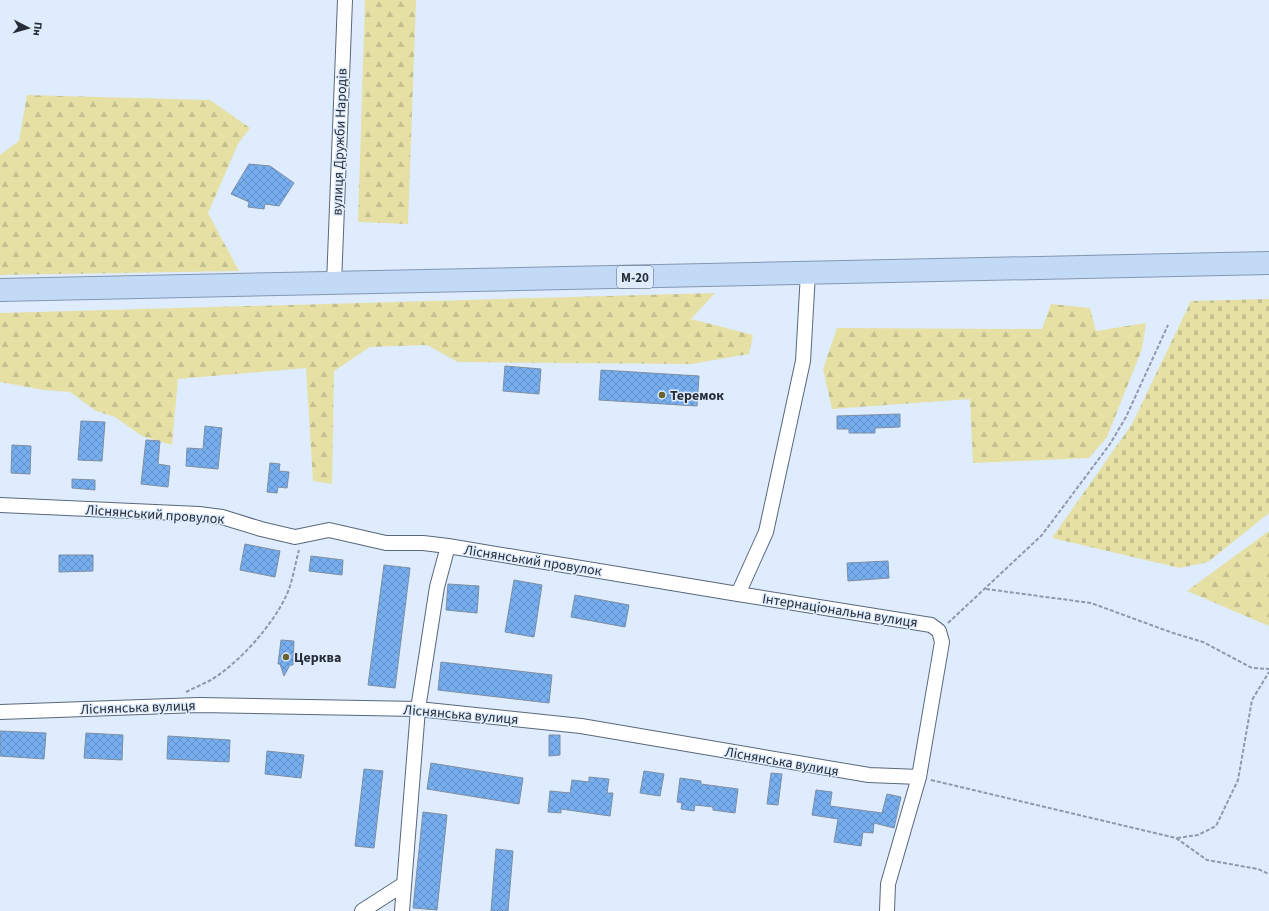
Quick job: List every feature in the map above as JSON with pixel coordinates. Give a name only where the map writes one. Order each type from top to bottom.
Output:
[{"type":"highway","name":"М-20","points":[[0,290],[1269,263]]},
{"type":"street","name":"вулиця Дружби Народів","points":[[334,284],[345,0]]},
{"type":"street","points":[[738,594],[766,532],[802,369],[808,273]]},
{"type":"street","name":"Ліснянський провулок","points":[[0,505],[199,514],[222,517],[261,529],[295,537],[318,531],[329,530],[386,542],[423,543],[448,546],[738,594]]},
{"type":"street","points":[[402,911],[418,709],[437,587],[448,546]]},
{"type":"street","name":"Інтернаціональна вулиця","points":[[738,594],[932,625],[938,631]]},
{"type":"street","points":[[886,911],[888,884],[919,777],[942,642],[938,631]]},
{"type":"street","name":"Ліснянська вулиця","points":[[0,712],[199,705],[418,709],[581,726],[868,775],[919,777]]},
{"type":"street","points":[[362,911],[404,884]]},
{"type":"path","points":[[938,631],[986,589],[1042,535],[1110,444],[1126,417],[1168,325]]},
{"type":"path","points":[[183,693],[211,680],[232,664],[252,644],[279,609],[288,592],[300,549],[306,535]]},
{"type":"path","points":[[919,777],[1176,838],[1198,835],[1216,826],[1238,780],[1252,700],[1269,670],[1252,668],[1203,642],[1173,633],[1090,603],[986,589]]},
{"type":"path","points":[[1176,838],[1207,860],[1258,869],[1269,874]]},
{"type":"green space","points":[[365,0],[416,0],[408,224],[358,222]]},
{"type":"green space","points":[[27,95],[210,100],[250,128],[238,144],[208,213],[239,271],[0,275],[0,155],[19,141]]},
{"type":"green space","points":[[715,293],[691,319],[753,335],[749,354],[691,364],[458,362],[427,345],[370,347],[334,371],[332,484],[313,481],[306,368],[178,379],[172,445],[142,436],[115,417],[96,411],[70,392],[44,390],[0,382],[0,313]]},
{"type":"green space","points":[[1269,299],[1269,513],[1208,562],[1180,568],[1052,538],[1132,424],[1191,301]]},
{"type":"green space","points":[[1051,304],[1090,308],[1096,331],[1146,323],[1142,349],[1107,437],[1089,458],[973,463],[970,399],[832,409],[823,369],[837,328],[1042,329]]},
{"type":"green space","points":[[1269,531],[1269,626],[1187,591]]},
{"type":"building","points":[[249,164],[270,166],[294,183],[279,206],[265,204],[264,209],[248,207],[249,202],[231,194]]},
{"type":"building","points":[[505,366],[541,369],[539,394],[503,391]]},
{"type":"building","points":[[601,370],[699,376],[697,406],[599,400]]},
{"type":"building","points":[[900,414],[900,427],[875,428],[875,433],[849,433],[849,429],[837,429],[837,416]]},
{"type":"building","points":[[81,421],[105,422],[102,461],[78,460]]},
{"type":"building","points":[[205,426],[222,428],[218,469],[186,466],[187,448],[203,449]]},
{"type":"building","points":[[146,440],[160,441],[158,464],[170,466],[168,487],[141,484]]},
{"type":"building","points":[[12,445],[31,446],[30,474],[11,473]]},
{"type":"building","points":[[270,463],[280,464],[279,471],[289,472],[287,488],[278,487],[277,493],[267,492]]},
{"type":"building","points":[[72,479],[95,480],[95,490],[72,488]]},
{"type":"building","points":[[245,544],[280,551],[275,577],[240,570]]},
{"type":"building","points":[[59,555],[93,555],[93,571],[59,572]]},
{"type":"building","points":[[311,556],[343,560],[342,575],[309,571]]},
{"type":"building","points":[[888,561],[889,578],[848,581],[847,563]]},
{"type":"building","points":[[384,565],[410,568],[395,688],[368,685]]},
{"type":"building","points":[[514,580],[542,585],[534,637],[505,632]]},
{"type":"building","points":[[448,584],[479,586],[477,613],[446,610]]},
{"type":"building","points":[[575,595],[629,605],[625,627],[571,617]]},
{"type":"building","name":"Церква","points":[[281,640],[294,641],[293,665],[290,665],[284,676],[280,664],[278,664]]},
{"type":"building","points":[[441,662],[552,675],[549,703],[438,690]]},
{"type":"building","points":[[0,731],[46,733],[44,759],[0,756]]},
{"type":"building","points":[[86,733],[123,735],[122,760],[84,758]]},
{"type":"building","points":[[549,735],[560,735],[560,755],[549,756]]},
{"type":"building","points":[[168,736],[230,740],[229,762],[167,759]]},
{"type":"building","points":[[267,751],[304,755],[301,778],[265,774]]},
{"type":"building","points":[[431,763],[523,778],[519,804],[427,789]]},
{"type":"building","points":[[364,769],[383,771],[374,848],[355,846]]},
{"type":"building","points":[[644,771],[664,774],[660,796],[640,793]]},
{"type":"building","points":[[771,773],[782,774],[778,805],[767,804]]},
{"type":"building","points":[[589,777],[609,779],[607,793],[613,793],[610,816],[561,809],[561,813],[548,812],[550,791],[570,793],[572,780],[589,782]]},
{"type":"building","points":[[680,778],[701,781],[701,784],[738,789],[735,813],[713,810],[713,807],[695,805],[694,811],[681,809],[682,803],[677,802]]},
{"type":"building","points":[[816,790],[832,792],[830,806],[882,813],[887,794],[901,797],[894,828],[874,823],[873,833],[863,832],[861,846],[834,842],[838,819],[812,815]]},
{"type":"building","points":[[423,812],[447,815],[437,910],[413,908]]},
{"type":"building","points":[[496,849],[513,851],[508,911],[491,911]]},
{"type":"place","name":"Теремок","points":[[662,395]]},
{"type":"place","name":"Церква","points":[[286,657]]}]
